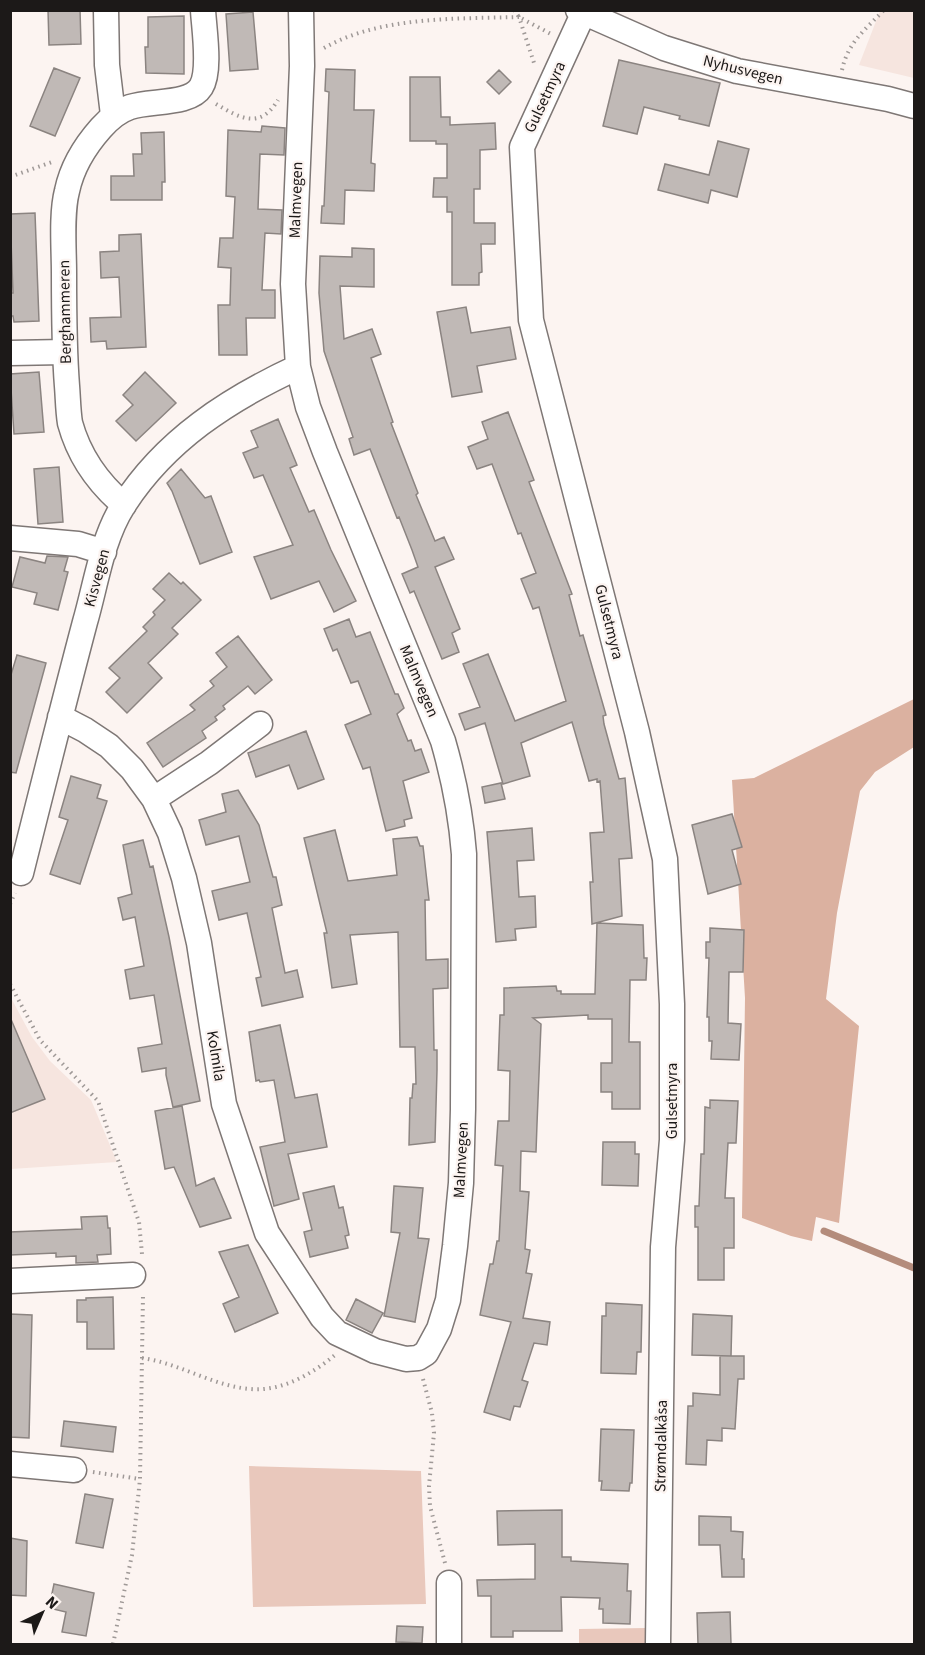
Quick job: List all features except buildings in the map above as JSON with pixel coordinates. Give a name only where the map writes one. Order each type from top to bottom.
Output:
[{"type":"street","points":[[106,10],[107,65],[113,115]]},
{"type":"street","points":[[196,94],[203,84],[206,73],[203,10]]},
{"type":"street","name":"Malmvegen","points":[[301,10],[302,66],[293,284],[298,367],[308,407],[325,452],[443,741],[453,774],[464,854],[461,1183],[448,1300],[433,1344],[426,1353],[418,1358]]},
{"type":"street","name":"Gulsetmyra","points":[[580,12],[569,45],[522,147],[531,320],[637,732],[665,859],[672,1004],[672,1140],[663,1247]]},
{"type":"street","name":"Nyhusvegen","points":[[580,12],[664,48],[737,70],[915,106]]},
{"type":"street","name":"Berghammeren","points":[[124,505],[94,475],[81,453],[70,422],[64,352],[66,194],[79,158],[113,115],[139,105],[186,99],[196,94]]},
{"type":"street","points":[[10,353],[64,352]]},
{"type":"street","name":"Kisvegen","points":[[21,873],[60,717],[114,520],[158,462],[194,427],[229,402],[298,367]]},
{"type":"street","points":[[10,538],[78,544],[104,552]]},
{"type":"street","name":"Kolmila","points":[[60,717],[109,746],[132,769],[154,799],[170,832],[199,943],[224,1104],[267,1233],[322,1317],[338,1333],[394,1357],[418,1358]]},
{"type":"street","points":[[154,799],[209,763],[260,724]]},
{"type":"street","name":"Strømdalkåsa","points":[[658,1644],[663,1247]]},
{"type":"street","points":[[10,1281],[139,1276]]},
{"type":"street","points":[[10,1464],[74,1470]]},
{"type":"street","points":[[449,1582],[449,1644]]},
{"type":"path","points":[[514,10],[519,17],[538,77],[550,83]]},
{"type":"path","points":[[841,75],[845,55],[849,48],[884,10]]},
{"type":"path","points":[[302,66],[321,50],[337,41],[391,26],[449,19],[519,17],[569,45]]},
{"type":"path","points":[[196,94],[245,118],[264,116],[279,98]]},
{"type":"path","points":[[10,177],[61,159],[79,158]]},
{"type":"path","points":[[10,984],[40,1040],[98,1101],[139,1222],[142,1358],[140,1479],[132,1555],[113,1644]]},
{"type":"path","points":[[142,1358],[157,1360],[250,1389],[270,1388],[293,1382],[320,1367],[351,1340]]},
{"type":"path","points":[[418,1358],[433,1423],[430,1506],[449,1582]]},
{"type":"path","points":[[74,1470],[140,1479]]},
{"type":"shaded area","points":[[880,11],[914,11],[914,78],[859,65]]},
{"type":"shaded area","points":[[914,699],[914,747],[875,772],[860,791],[837,913],[826,999],[859,1026],[839,1223],[816,1217],[812,1241],[791,1236],[742,1218],[745,998],[732,780],[754,778]]},
{"type":"shaded area","points":[[10,996],[32,1037],[50,1061],[91,1100],[117,1162],[11,1169]]},
{"type":"shaded area","points":[[249,1466],[421,1471],[426,1604],[253,1607]]},
{"type":"shaded area","points":[[646,1628],[646,1644],[579,1644],[579,1629]]},
{"type":"waterway","points":[[824,1231],[914,1268]]}]
